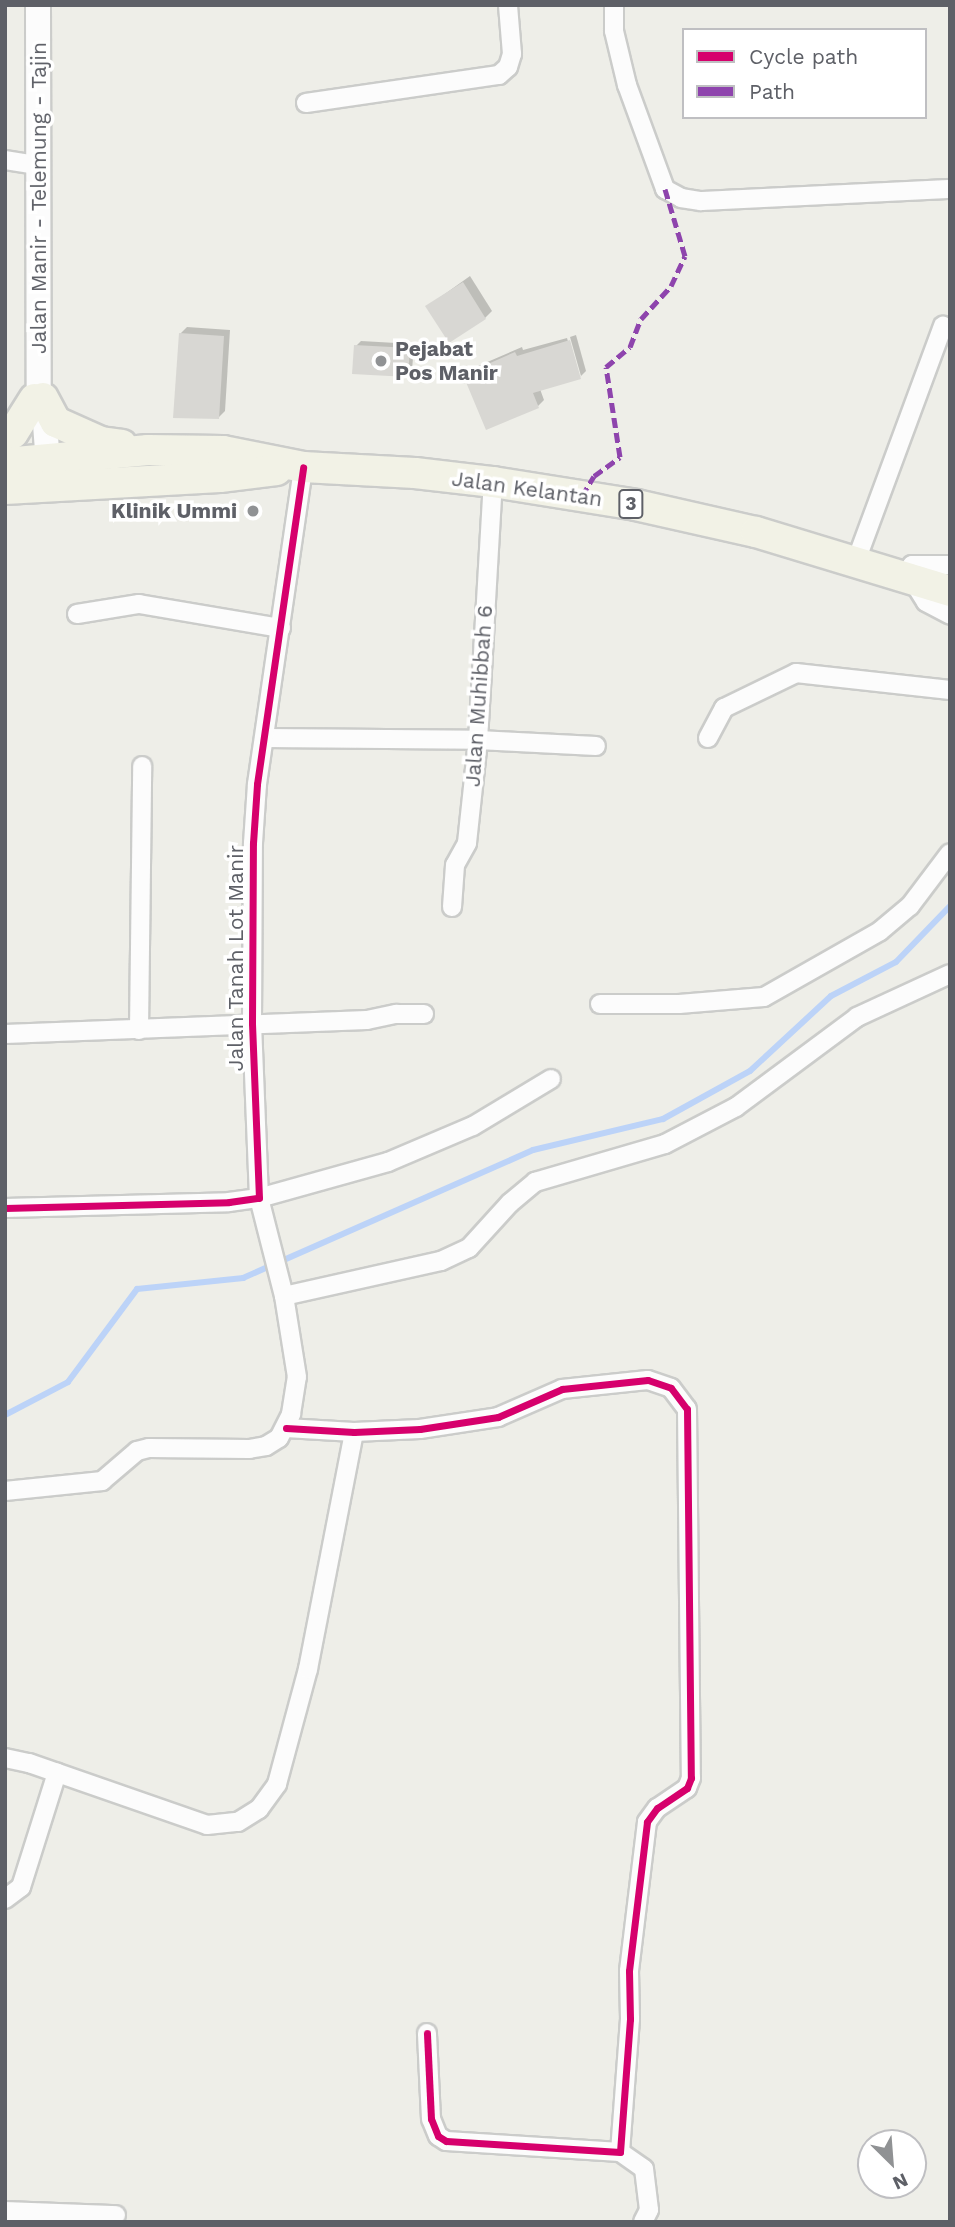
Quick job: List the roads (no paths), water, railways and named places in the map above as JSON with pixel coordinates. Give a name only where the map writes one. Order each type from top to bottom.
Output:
[{"type":"highway","points":[[5,438],[13,433],[39,396],[56,422],[67,429],[101,442],[148,450]]},
{"type":"highway","name":"Jalan Kelantan","points":[[29,473],[148,450],[223,451],[303,467],[415,473],[493,482],[636,505],[756,532],[950,591]]},
{"type":"highway","name":"Jalan Kelantan","points":[[29,473],[220,477],[303,467]]},
{"type":"main road","name":"Jalan Manir - Telemung - Tajin","points":[[29,473],[39,396],[38,5]]},
{"type":"street","points":[[306,103],[499,75],[509,66],[512,54],[508,5]]},
{"type":"street","points":[[614,5],[614,31],[627,85],[665,189],[681,198],[701,201],[950,188]]},
{"type":"street","points":[[5,160],[38,165]]},
{"type":"street","points":[[856,561],[943,326]]},
{"type":"street","name":"Jalan Tanah Lot Manir","points":[[289,1421],[297,1377],[282,1288],[259,1198],[252,1023],[253,843],[257,784],[303,467]]},
{"type":"street","name":"Jalan Muhibbah 6","points":[[452,907],[455,864],[467,844],[478,740],[493,482]]},
{"type":"street","points":[[950,565],[912,565],[908,577],[926,601],[950,615]]},
{"type":"street","points":[[77,614],[139,604],[281,628]]},
{"type":"street","points":[[708,738],[724,708],[796,673],[950,690]]},
{"type":"street","points":[[265,738],[478,740],[596,747]]},
{"type":"street","points":[[139,1030],[142,766]]},
{"type":"street","points":[[600,1004],[679,1004],[764,997],[880,931],[910,906],[950,853]]},
{"type":"street","points":[[282,1288],[441,1261],[468,1248],[510,1203],[535,1182],[665,1144],[736,1107],[857,1017],[948,982]]},
{"type":"street","points":[[5,1034],[367,1020],[396,1014],[424,1014]]},
{"type":"street","points":[[5,1208],[229,1202],[259,1198],[388,1162],[473,1126],[551,1079]]},
{"type":"street","points":[[5,1491],[103,1481],[137,1451],[149,1448],[249,1449],[266,1446],[279,1438],[289,1421],[354,1432],[420,1429],[498,1417],[519,1410],[550,1392],[648,1380],[671,1388],[687,1409],[691,1778],[687,1788],[657,1808],[647,1822],[629,1971],[629,2034],[620,2152]]},
{"type":"street","points":[[5,1758],[57,1773],[207,1825],[238,1822],[260,1809],[277,1784],[308,1669],[354,1432]]},
{"type":"street","points":[[5,1899],[21,1887],[57,1773]]},
{"type":"street","points":[[427,2033],[431,2119],[438,2136],[446,2141],[620,2152],[643,2169],[649,2210],[643,2222]]},
{"type":"street","points":[[5,2211],[116,2216]]},
{"type":"waterway","points":[[5,1415],[68,1382],[137,1289],[243,1278],[533,1150],[663,1119],[750,1071],[831,996],[896,962],[950,906]]},
{"type":"place","name":"Pejabat Pos Manir","points":[[381,361]]},
{"type":"place","name":"Klinik Ummi","points":[[253,511]]}]
